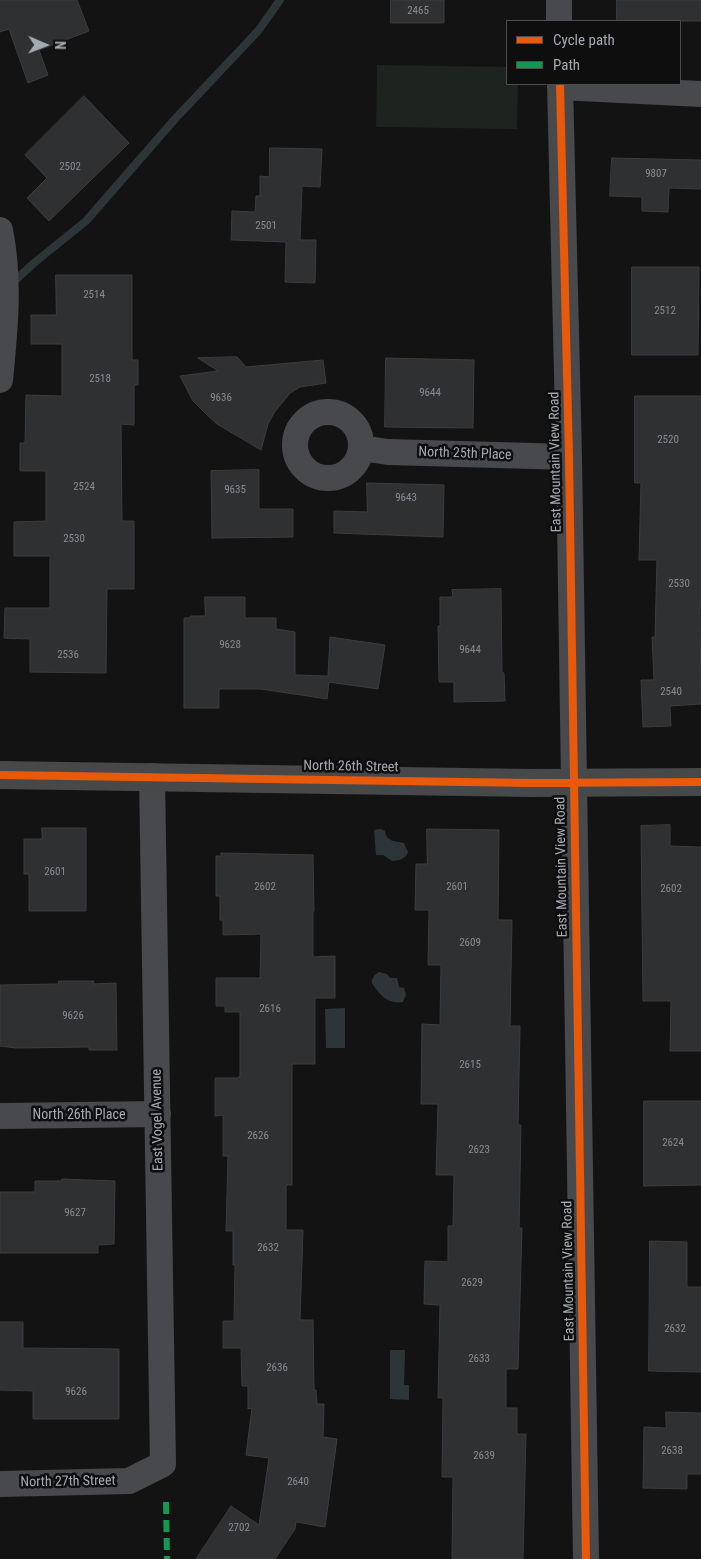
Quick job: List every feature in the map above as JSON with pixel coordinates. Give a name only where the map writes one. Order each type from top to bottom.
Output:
[{"type":"street","points":[[559,0],[559,20]]},
{"type":"street","points":[[560,85],[701,94]]},
{"type":"street","name":"East Mountain View Road","points":[[560,85],[569,456],[586,1559]]},
{"type":"street","points":[[0,230],[4,261],[6,311],[0,380]]},
{"type":"street","name":"North 25th Place","points":[[361,448],[388,452],[569,456]]},
{"type":"street","name":"North 26th Street","points":[[0,775],[701,782]]},
{"type":"street","name":"East Vogel Avenue","points":[[152,776],[163,1464]]},
{"type":"street","name":"North 26th Place","points":[[0,1116],[158,1114]]},
{"type":"street","name":"North 27th Street","points":[[0,1484],[129,1481],[163,1464]]},
{"type":"shaded area","points":[[377,65],[506,67],[506,85],[518,85],[517,129],[376,127]]},
{"type":"shaded area","points":[[381,829],[385,831],[389,839],[404,843],[408,852],[407,855],[399,860],[392,861],[383,855],[376,855],[374,830]]},
{"type":"shaded area","points":[[379,972],[387,974],[390,978],[397,978],[399,987],[404,988],[406,995],[403,1002],[388,1000],[378,991],[372,981]]},
{"type":"shaded area","points":[[345,1008],[345,1048],[326,1048],[325,1009]]},
{"type":"shaded area","points":[[390,1350],[405,1350],[404,1385],[409,1385],[409,1400],[390,1399]]},
{"type":"building","points":[[0,0],[77,0],[89,31],[39,50],[48,75],[28,83],[9,29],[0,32]]},
{"type":"building","points":[[391,0],[444,0],[444,23],[391,23]]},
{"type":"building","points":[[617,0],[701,0],[701,21],[617,20]]},
{"type":"building","points":[[84,96],[129,143],[49,221],[27,198],[47,178],[25,155]]},
{"type":"building","points":[[270,148],[322,149],[320,187],[302,186],[300,240],[316,240],[315,283],[285,282],[286,242],[231,240],[232,211],[255,212],[256,196],[260,196],[260,176],[269,177]]},
{"type":"building","points":[[612,158],[701,160],[701,189],[669,188],[668,212],[642,211],[642,197],[610,196]]},
{"type":"building","points":[[632,267],[699,267],[698,355],[632,355]]},
{"type":"building","points":[[56,275],[132,275],[132,360],[138,360],[138,385],[134,385],[134,425],[121,424],[122,521],[134,521],[134,589],[107,589],[106,673],[30,672],[30,639],[4,638],[5,608],[50,608],[50,556],[14,556],[14,522],[46,521],[46,471],[20,471],[20,443],[25,443],[26,395],[62,396],[62,344],[31,344],[31,315],[56,315]]},
{"type":"building","points":[[237,357],[246,367],[323,360],[326,383],[300,387],[290,393],[268,424],[261,450],[217,424],[206,414],[193,401],[180,376],[218,371],[198,358]]},
{"type":"building","points":[[386,358],[474,360],[473,428],[385,427]]},
{"type":"building","points":[[635,396],[701,396],[701,704],[670,706],[671,726],[643,727],[641,680],[654,680],[652,637],[655,637],[657,560],[639,560],[641,483],[635,483]]},
{"type":"building","points":[[259,470],[259,509],[293,509],[293,537],[212,538],[211,471]]},
{"type":"building","points":[[367,483],[444,485],[443,537],[334,533],[334,511],[367,512]]},
{"type":"building","points":[[501,589],[502,673],[504,673],[505,701],[454,702],[454,682],[439,682],[438,626],[440,626],[440,597],[453,597],[452,590]]},
{"type":"building","points":[[205,597],[245,597],[245,618],[276,618],[276,629],[295,632],[295,675],[328,676],[330,637],[385,645],[378,689],[329,682],[327,699],[261,689],[219,689],[219,708],[184,708],[184,618],[205,616]]},
{"type":"building","points":[[670,825],[670,846],[701,847],[701,1051],[670,1051],[671,1001],[643,1001],[641,826]]},
{"type":"building","points":[[42,828],[86,828],[86,911],[29,911],[29,874],[24,874],[24,839],[42,839]]},
{"type":"building","points":[[427,829],[499,830],[498,920],[512,920],[510,1026],[520,1026],[518,1125],[521,1125],[519,1228],[522,1228],[518,1369],[506,1369],[506,1408],[517,1408],[517,1434],[526,1434],[523,1559],[452,1559],[453,1477],[442,1477],[443,1398],[438,1398],[440,1305],[424,1304],[425,1261],[448,1262],[448,1226],[453,1226],[454,1175],[436,1175],[438,1104],[421,1104],[422,1024],[440,1025],[441,965],[428,965],[429,910],[415,910],[416,864],[427,864]]},
{"type":"building","points":[[221,853],[313,855],[313,957],[335,956],[335,998],[315,998],[315,1064],[292,1064],[292,1185],[286,1185],[286,1230],[303,1230],[300,1320],[313,1320],[314,1390],[316,1390],[317,1404],[324,1404],[323,1437],[337,1439],[325,1527],[296,1522],[295,1529],[275,1559],[196,1559],[231,1506],[259,1525],[269,1458],[246,1455],[252,1408],[248,1409],[248,1386],[242,1386],[241,1348],[223,1348],[223,1321],[234,1321],[235,1265],[233,1265],[233,1231],[226,1231],[228,1156],[223,1156],[223,1115],[215,1116],[215,1078],[238,1078],[240,1076],[240,1012],[225,1012],[225,1006],[216,1006],[216,978],[260,978],[261,934],[223,935],[223,920],[220,920],[220,896],[216,896],[216,856],[221,856]]},
{"type":"building","points":[[59,981],[94,981],[93,984],[116,983],[117,1050],[89,1050],[89,1047],[16,1048],[0,1046],[0,985],[58,984]]},
{"type":"building","points":[[644,1101],[701,1101],[701,1185],[644,1186]]},
{"type":"building","points":[[62,1179],[115,1181],[114,1244],[98,1245],[98,1253],[0,1253],[0,1192],[35,1192],[35,1181],[62,1181]]},
{"type":"building","points":[[650,1241],[687,1242],[687,1287],[701,1287],[701,1372],[649,1371]]},
{"type":"building","points":[[0,1322],[23,1322],[23,1348],[119,1349],[119,1419],[33,1419],[33,1391],[0,1390]]},
{"type":"building","points":[[666,1412],[701,1413],[701,1474],[687,1474],[687,1489],[643,1488],[644,1427],[666,1428]]},
{"type":"waterway","points":[[12,283],[86,221],[175,119],[258,31],[280,0]]},
{"type":"marked path","points":[[166,1502],[167,1559]]},
{"type":"cycle path","points":[[560,85],[569,457],[586,1559]]},
{"type":"cycle path","points":[[0,775],[531,783],[701,782]]}]
